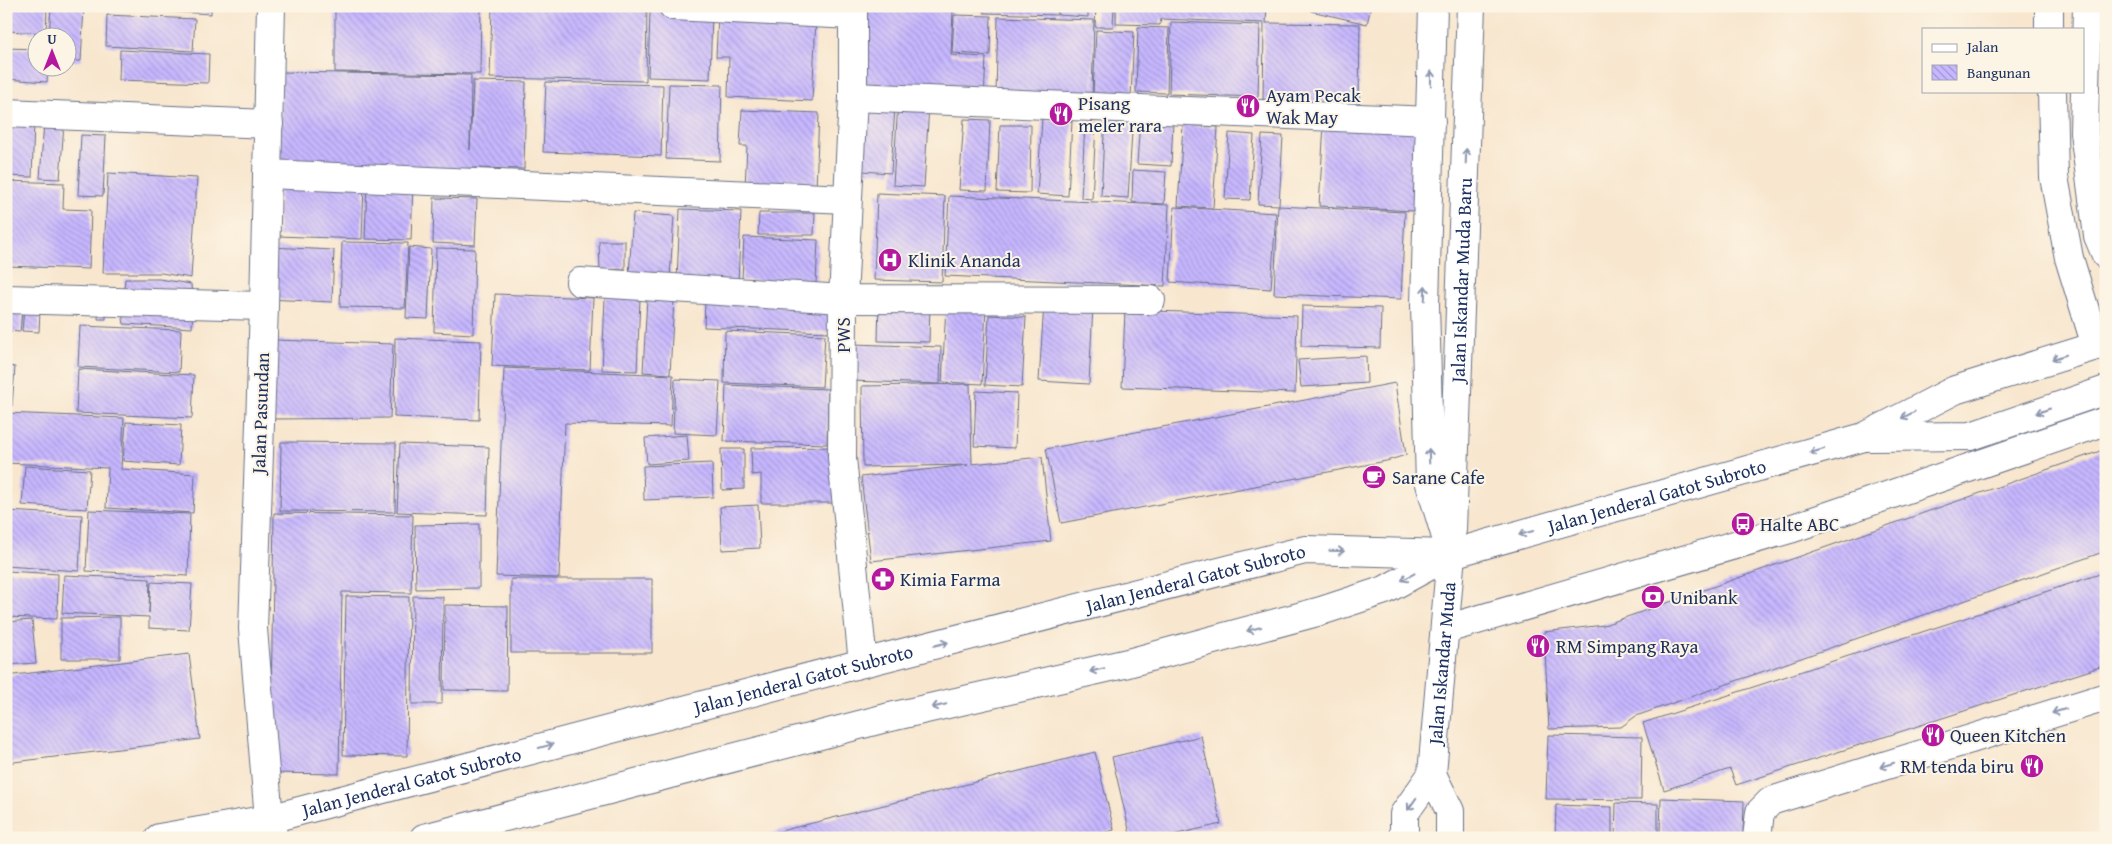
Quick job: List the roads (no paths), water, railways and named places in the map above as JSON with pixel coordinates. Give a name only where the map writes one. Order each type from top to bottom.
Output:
[{"type":"street","name":"Jalan Pasundan","points":[[271,6],[264,306],[252,629],[271,828]]},
{"type":"street","points":[[673,6],[853,11]]},
{"type":"street","points":[[1432,6],[1431,122],[1425,305],[1430,484],[1451,554]]},
{"type":"street","name":"Jalan Iskandar Muda Baru","points":[[1451,554],[1471,6]]},
{"type":"street","points":[[2049,6],[2049,28]]},
{"type":"street","points":[[2086,6],[2084,132],[2103,242]]},
{"type":"street","name":"PWS","points":[[853,11],[853,97],[843,299],[842,458],[863,663]]},
{"type":"street","points":[[2052,92],[2054,176],[2070,258],[2101,344]]},
{"type":"street","points":[[853,97],[1431,122]]},
{"type":"street","points":[[6,113],[268,124]]},
{"type":"street","points":[[268,174],[847,199]]},
{"type":"street","points":[[580,282],[843,299],[1151,300]]},
{"type":"street","points":[[6,299],[264,306]]},
{"type":"street","name":"Jalan Jenderal Gatot Subroto","points":[[424,838],[886,718],[1128,663],[1321,611],[1385,590],[1451,554],[1864,437],[1955,390],[2101,344]]},
{"type":"street","name":"Jalan Jenderal Gatot Subroto","points":[[1864,437],[1971,436],[2106,390]]},
{"type":"street","points":[[1446,629],[1794,528],[2106,421]]},
{"type":"street","name":"Jalan Jenderal Gatot Subroto","points":[[159,838],[271,828],[863,663],[1305,550],[1451,554]]},
{"type":"street","name":"Jalan Iskandar Muda","points":[[1404,838],[1404,814],[1432,774],[1451,554]]},
{"type":"street","points":[[1757,838],[1760,812],[1771,801],[2106,697]]},
{"type":"street","points":[[1432,774],[1450,811],[1450,838]]},
{"type":"place","name":"Ayam Pecak Wak May","points":[[1248,106]]},
{"type":"place","name":"Pisang meler rara","points":[[1061,114]]},
{"type":"place","name":"Klinik Ananda","points":[[890,260]]},
{"type":"place","name":"Sarane Cafe","points":[[1374,477]]},
{"type":"place","name":"Halte ABC","points":[[1743,524]]},
{"type":"place","name":"Kimia Farma","points":[[883,579]]},
{"type":"place","name":"Unibank","points":[[1653,597]]},
{"type":"place","name":"RM Simpang Raya","points":[[1538,646]]},
{"type":"place","name":"Queen Kitchen","points":[[1933,735]]},
{"type":"place","name":"RM tenda biru","points":[[2032,766]]}]
